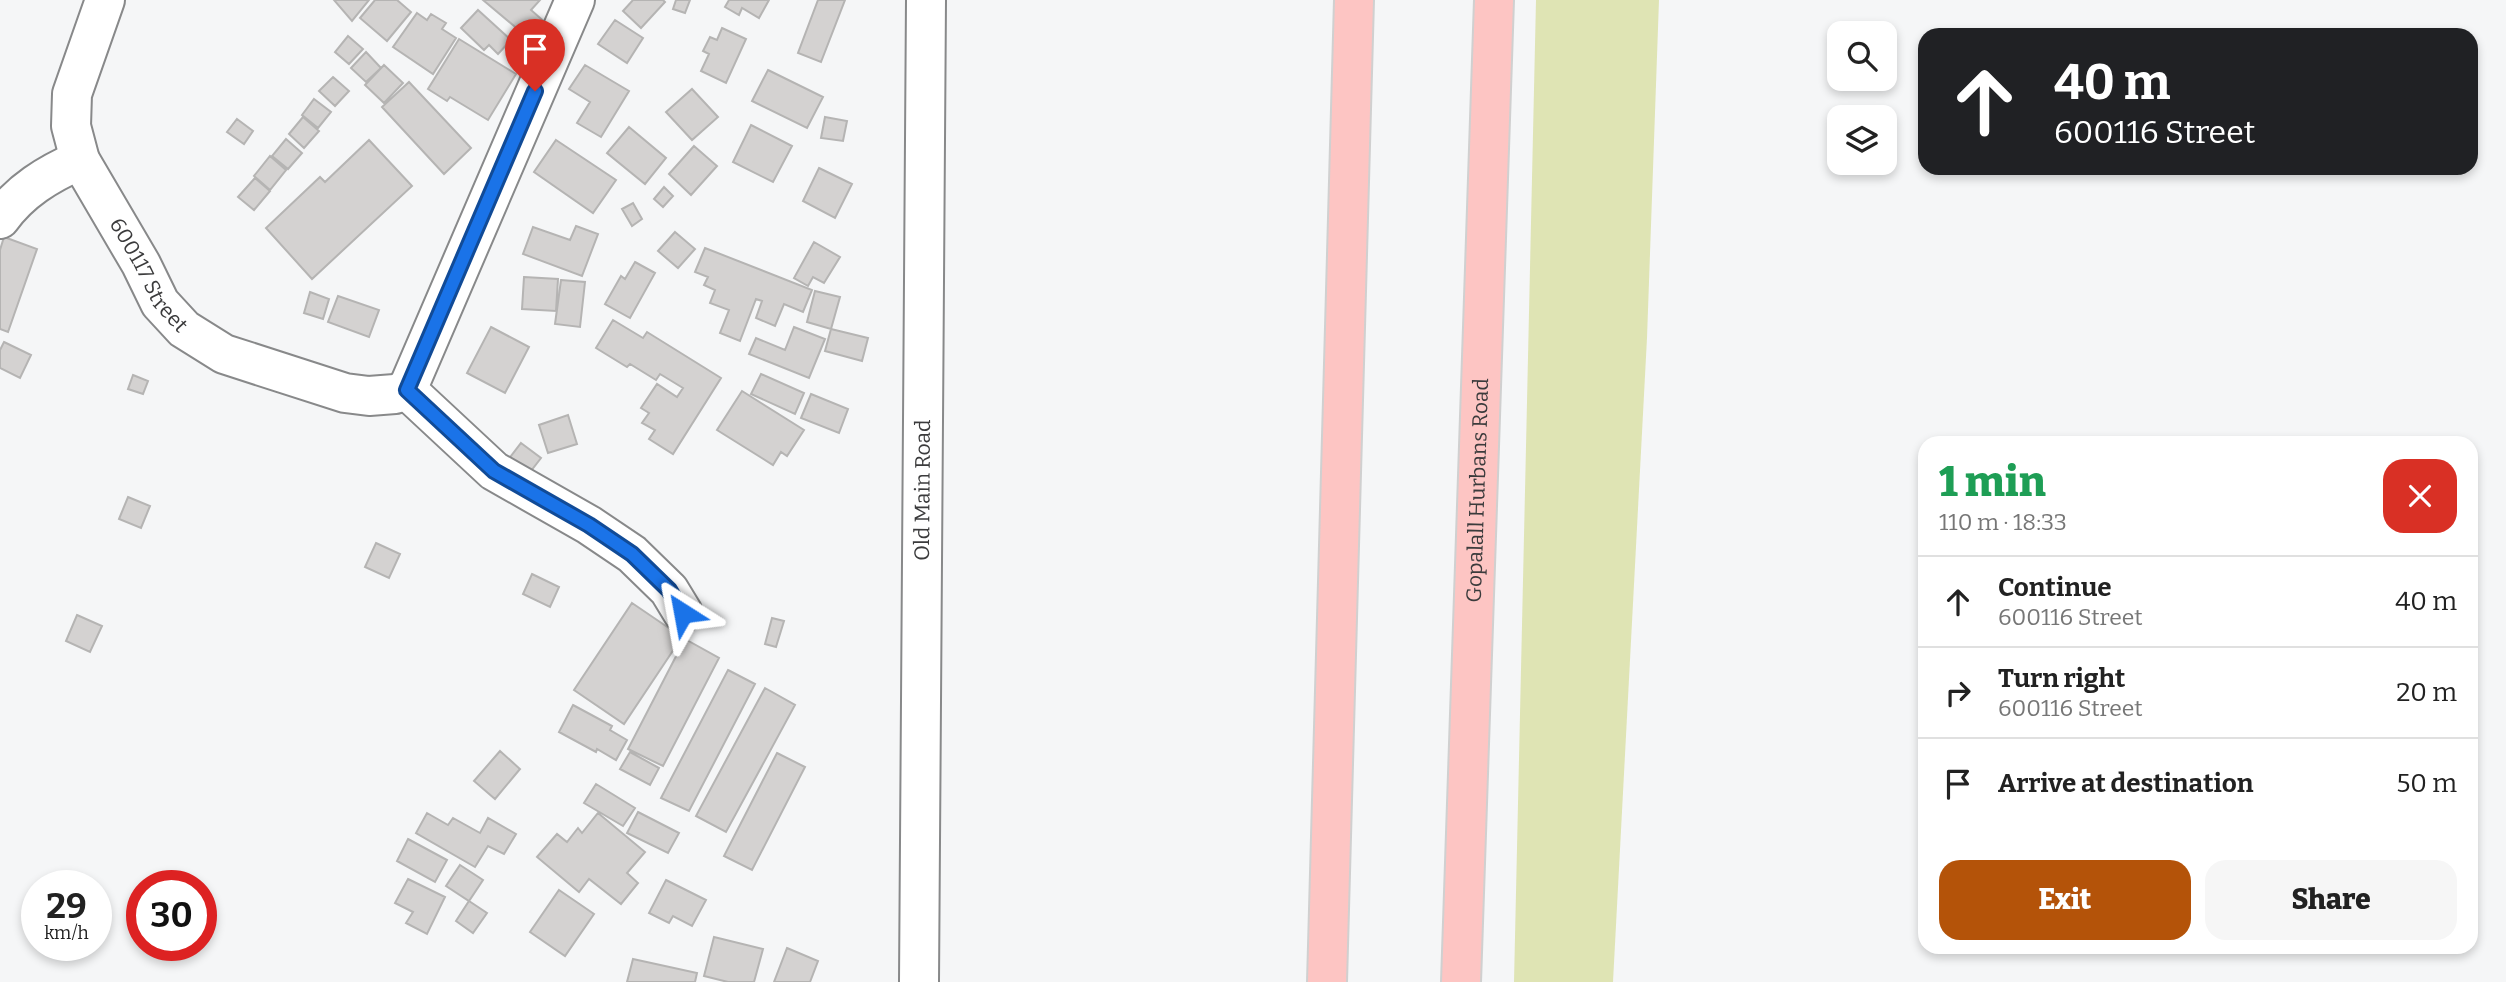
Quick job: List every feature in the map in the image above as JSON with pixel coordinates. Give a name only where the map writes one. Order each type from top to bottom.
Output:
[{"type":"main road","points":[[1327,982],[1354,0]]},
{"type":"main road","name":"Gopalall Hurbans Road","points":[[1461,982],[1494,0]]},
{"type":"street","name":"600117 Street","points":[[106,0],[72,94],[71,126],[80,160],[141,264],[160,303],[184,329],[224,354],[345,393],[369,396],[407,390]]},
{"type":"street","points":[[575,0],[407,390],[494,471],[589,525],[632,554],[669,590],[683,613]]},
{"type":"street","name":"Old Main Road","points":[[919,982],[926,0]]},
{"type":"street","points":[[0,219],[11,204],[29,188],[61,168],[80,160]]},
{"type":"green space","points":[[1536,0],[1659,0],[1647,338],[1613,982],[1514,982]]},
{"type":"building","points":[[334,0],[369,0],[352,21]]},
{"type":"building","points":[[375,0],[397,0],[411,12],[387,41],[360,18]]},
{"type":"building","points":[[483,0],[540,0],[531,10],[547,24],[532,41]]},
{"type":"building","points":[[633,0],[665,2],[641,28],[623,11]]},
{"type":"building","points":[[676,0],[690,0],[685,13],[673,9]]},
{"type":"building","points":[[729,0],[769,0],[759,18],[742,8],[739,15],[725,7]]},
{"type":"building","points":[[818,0],[845,0],[821,62],[798,53]]},
{"type":"building","points":[[478,10],[511,40],[498,54],[489,45],[484,50],[461,28]]},
{"type":"building","points":[[417,13],[427,20],[431,14],[446,23],[442,29],[456,38],[433,74],[393,47]]},
{"type":"building","points":[[615,20],[643,38],[627,63],[598,44]]},
{"type":"building","points":[[722,28],[746,39],[726,83],[701,71],[709,54],[703,51],[710,37],[717,40]]},
{"type":"building","points":[[348,36],[363,49],[349,64],[335,52]]},
{"type":"building","points":[[459,39],[516,74],[488,120],[450,97],[447,101],[428,89]]},
{"type":"building","points":[[366,52],[381,68],[366,82],[351,68]]},
{"type":"building","points":[[384,65],[403,83],[384,103],[365,85]]},
{"type":"building","points":[[585,65],[629,91],[601,137],[577,123],[590,102],[569,89]]},
{"type":"building","points":[[768,70],[823,97],[807,128],[752,101]]},
{"type":"building","points":[[333,77],[349,91],[335,106],[319,91]]},
{"type":"building","points":[[409,82],[471,148],[444,174],[382,107]]},
{"type":"building","points":[[692,89],[718,117],[692,140],[666,112]]},
{"type":"building","points":[[314,99],[331,112],[318,128],[302,115]]},
{"type":"building","points":[[303,117],[319,131],[304,148],[289,134]]},
{"type":"building","points":[[825,117],[847,121],[843,141],[821,138]]},
{"type":"building","points":[[237,119],[253,131],[244,144],[227,132]]},
{"type":"building","points":[[751,125],[792,146],[773,182],[733,162]]},
{"type":"building","points":[[629,127],[666,158],[645,184],[607,153]]},
{"type":"building","points":[[286,139],[302,153],[288,169],[272,156]]},
{"type":"building","points":[[369,140],[412,186],[312,279],[266,228],[320,177],[325,182]]},
{"type":"building","points":[[556,140],[616,180],[593,213],[534,172]]},
{"type":"building","points":[[694,146],[717,166],[691,195],[669,174]]},
{"type":"building","points":[[270,156],[286,170],[270,190],[254,176]]},
{"type":"building","points":[[819,168],[852,184],[835,218],[803,201]]},
{"type":"building","points":[[255,178],[270,191],[254,210],[238,197]]},
{"type":"building","points":[[664,187],[673,196],[663,207],[654,199]]},
{"type":"building","points":[[633,203],[642,219],[632,226],[622,209]]},
{"type":"building","points":[[576,226],[598,234],[582,276],[523,254],[533,227],[570,240]]},
{"type":"building","points":[[675,232],[695,249],[678,268],[658,251]]},
{"type":"building","points":[[4,237],[37,249],[8,332],[0,329],[0,250]]},
{"type":"building","points":[[814,242],[840,257],[824,283],[813,277],[808,286],[794,278]]},
{"type":"building","points":[[705,248],[812,290],[803,312],[784,304],[775,326],[756,318],[762,301],[756,299],[740,341],[720,333],[729,310],[710,303],[715,290],[704,285],[708,277],[695,272]]},
{"type":"building","points":[[635,262],[655,273],[630,318],[605,304],[621,276],[625,279]]},
{"type":"building","points":[[524,277],[558,279],[556,311],[522,309]]},
{"type":"building","points":[[561,280],[585,282],[580,327],[555,324]]},
{"type":"building","points":[[815,291],[840,297],[831,329],[807,322]]},
{"type":"building","points":[[310,292],[329,299],[323,319],[304,313]]},
{"type":"building","points":[[338,296],[379,310],[369,337],[328,322]]},
{"type":"building","points":[[613,320],[643,338],[647,332],[721,378],[673,454],[649,439],[655,430],[642,423],[649,413],[641,408],[657,384],[677,397],[683,388],[660,374],[656,380],[630,364],[627,367],[596,348]]},
{"type":"building","points":[[491,327],[529,347],[505,393],[467,373]]},
{"type":"building","points":[[794,327],[825,339],[809,378],[749,354],[756,338],[785,350]]},
{"type":"building","points":[[831,329],[868,338],[862,361],[825,351]]},
{"type":"building","points":[[4,342],[31,355],[20,378],[0,368],[0,350]]},
{"type":"building","points":[[761,374],[804,393],[795,414],[751,394]]},
{"type":"building","points":[[133,375],[148,381],[143,394],[128,389]]},
{"type":"building","points":[[742,391],[804,430],[787,456],[781,452],[773,465],[717,430]]},
{"type":"building","points":[[811,394],[848,409],[839,433],[801,418]]},
{"type":"building","points":[[568,415],[577,444],[548,453],[539,425]]},
{"type":"building","points":[[521,443],[541,458],[527,476],[508,460]]},
{"type":"building","points":[[128,497],[150,506],[141,528],[119,519]]},
{"type":"building","points":[[376,543],[400,554],[389,578],[365,567]]},
{"type":"building","points":[[532,574],[559,587],[550,607],[523,594]]},
{"type":"building","points":[[632,603],[682,637],[624,724],[574,690]]},
{"type":"building","points":[[77,615],[102,626],[90,652],[66,641]]},
{"type":"building","points":[[772,618],[784,621],[776,647],[765,644]]},
{"type":"building","points":[[685,639],[719,658],[663,766],[628,749]]},
{"type":"building","points":[[728,670],[755,684],[689,811],[661,798]]},
{"type":"building","points":[[765,688],[795,705],[726,832],[696,816]]},
{"type":"building","points":[[573,705],[612,726],[610,730],[627,740],[616,760],[559,732]]},
{"type":"building","points":[[500,751],[520,769],[495,799],[474,781]]},
{"type":"building","points":[[630,752],[659,768],[650,785],[620,769]]},
{"type":"building","points":[[777,753],[805,767],[752,870],[724,856]]},
{"type":"building","points":[[596,784],[635,808],[623,826],[584,803]]},
{"type":"building","points":[[638,812],[679,833],[668,853],[627,833]]},
{"type":"building","points":[[427,813],[448,825],[453,818],[480,833],[488,818],[516,834],[504,854],[488,846],[475,867],[416,833]]},
{"type":"building","points":[[598,813],[645,852],[627,873],[638,883],[621,904],[589,879],[579,892],[537,857],[557,834],[567,842],[578,828],[582,833]]},
{"type":"building","points":[[408,839],[447,860],[435,882],[397,861]]},
{"type":"building","points":[[460,865],[483,880],[469,901],[446,886]]},
{"type":"building","points":[[408,879],[445,897],[427,934],[406,923],[413,912],[395,903]]},
{"type":"building","points":[[666,880],[706,900],[692,926],[673,916],[669,923],[649,913]]},
{"type":"building","points":[[559,890],[594,914],[565,956],[530,932]]},
{"type":"building","points":[[469,901],[487,913],[473,933],[456,921]]},
{"type":"building","points":[[714,937],[763,949],[754,982],[728,982],[704,976]]},
{"type":"building","points":[[787,948],[818,961],[810,982],[774,982]]},
{"type":"building","points":[[633,959],[697,973],[695,982],[627,982]]},
{"type":"route","points":[[535,91],[407,390],[494,471],[526,487],[632,554],[669,590],[683,613]]}]
